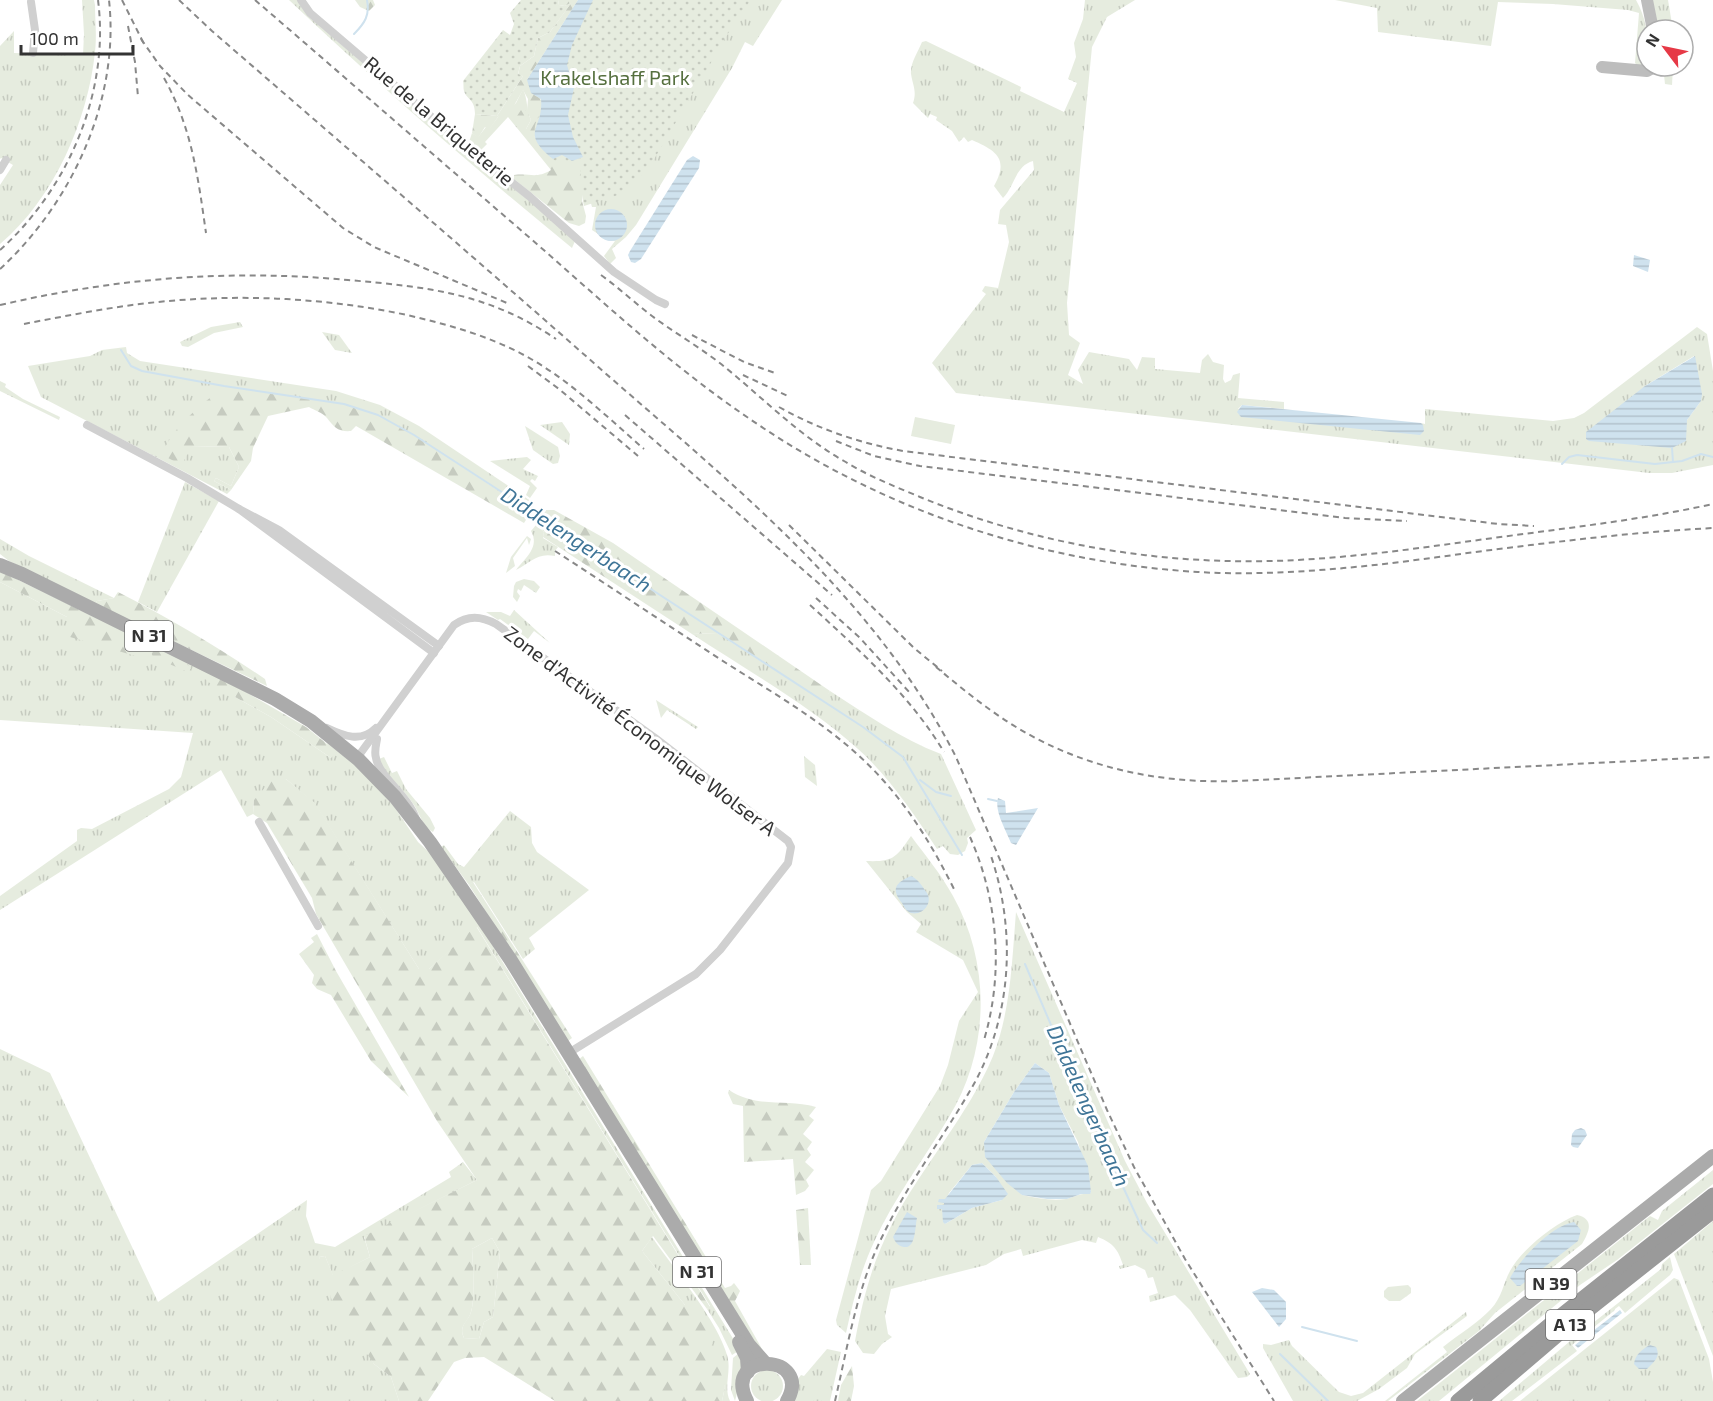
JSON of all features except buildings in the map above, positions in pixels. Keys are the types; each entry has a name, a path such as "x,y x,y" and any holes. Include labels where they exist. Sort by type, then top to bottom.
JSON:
{"highway":[{"name":"A 13","path":"1674,1234 1713,1194"},
{"name":"A 13","path":"1449,1401 1674,1234 1713,1211"},
{"name":"A 13","path":"1480,1401 1659,1245"},
{"name":"A 13","path":"1458,1401 1552,1323"}],"main road":[{"path":"1647,0 1651,18"},
{"path":"1602,67 1635,70"},
{"name":"N 31","path":"0,560 22,574"},
{"name":"N 31","path":"0,565 257,689 311,721 358,759 395,797 510,959 749,1345 765,1363"},
{"name":"N 39","path":"1403,1401 1713,1156"},
{"name":"N 31","path":"642,1174 666,1221 743,1349 747,1358 748,1372"},
{"path":"747,1401 743,1385 748,1372 753,1367 765,1363 779,1365 789,1375 792,1387 788,1400"}],"street":[{"name":"Rue de la Briqueterie","path":"301,0 310,13 461,142 529,196 614,272 665,304"},
{"path":"30,1 35,30 33,53"},
{"path":"0,170 6,160"},
{"path":"87,425 279,530 435,650 443,649 377,739 358,759"},
{"name":"Zone d'Activité Économique Wolser A","path":"358,759 454,625 462,620 484,617 655,738 788,841 791,847 788,863 720,950 696,974 567,1054"},
{"path":"311,721 345,736 357,737 369,734 435,650"},
{"path":"377,739 376,760 380,769 412,806 419,828"},
{"path":"259,822 318,926"}],"green space":[{"path":"82,0 94,0 96,40 91,78 76,131 65,157 37,205 0,244 0,185 13,165 0,159 0,46 14,31 14,53 83,55"},
{"path":"289,0 297,0 308,16 575,241 572,248 428,127"},
{"path":"355,0 373,0 375,5 369,11 360,7"},
{"path":"521,0 558,0 559,5 565,6 572,2 550,32 538,38 534,56 520,66 518,74 523,76 497,116 475,114 474,105 465,94 463,81 503,30 510,35 514,24 510,13"},
{"path":"558,0 578,0 527,80 538,94 542,106 535,139 584,19 582,201 586,216 585,223 579,226 569,223 514,179 514,175 537,175 551,170 526,139 526,129 531,120 528,113 527,119 518,124 515,119 521,110 527,111 528,99 523,90 516,103 507,113 498,117 489,130 485,127 478,138 472,133 475,114 497,116 523,76 518,75 520,66 534,56 538,38 550,32 571,3 565,6 559,5"},
{"name":"Krakelshaff Park","path":"578,0 751,0 736,20 653,161 637,182 618,195 584,206 581,159 567,163 553,160 539,145 535,126 541,111 541,99 531,93 527,80"},
{"path":"711,0 782,0 753,46 745,42 732,68 636,225 612,249 616,258 610,264 604,256 615,241 609,241 592,230 596,207 592,207 588,192"},
{"path":"1085,0 1135,0 1107,17 1092,47 1067,303 1069,335 1080,343 1068,375 1083,384 1078,370 1089,352 1129,359 1137,370 1142,357 1155,358 1155,369 1200,373 1202,360 1208,354 1213,362 1224,365 1225,383 1231,380 1233,375 1240,373 1238,398 1284,402 1284,409 1242,405 1238,409 1423,426 1421,423 1425,424 1425,409 1553,421 1574,418 1584,413 1697,327 1707,334 1713,371 1713,465 1672,473 1649,473 956,393 932,363 986,294 982,291 985,286 998,288 1009,242 1006,225 998,224 1000,210 1034,170 1033,161 1022,167 1003,198 994,186 1000,162 994,152 972,140 968,142 964,137 959,142 952,131 936,120 937,117 930,114 928,118 913,103 915,92 911,70 913,62 922,42 926,41 1021,87 1020,91 1064,112 1077,83 1068,79 1076,57 1074,43 1083,19","holes":["1694,356 1701,401 1687,420 1645,386"]},
{"path":"1335,0 1636,0 1643,18 1639,18 1639,13 1628,10 1498,2 1491,46 1378,32 1377,8"},
{"path":"1652,0 1668,0 1671,18 1656,18"},
{"path":"1664,78 1672,78 1672,85 1665,84"},
{"path":"523,89 531,120 526,129 526,139 508,117 485,142 487,144 480,151 469,142 472,133 478,137 486,127 489,129 498,117 516,103"},
{"path":"240,322 243,327 214,333 188,347 182,346 180,342 211,327"},
{"path":"322,332 339,335 352,353 335,350"},
{"path":"126,347 127,353 140,361 336,391 380,405 419,426 522,495 532,502 533,510 531,512 414,435 378,415 344,404 224,386 191,446 229,447 239,467 231,486 216,478 214,481 231,490 227,494 41,397 28,366 90,356 102,350"},
{"path":"0,381 23,399 60,417 59,420 0,391"},
{"path":"224,386 344,404 378,415 414,435 531,512 524,523 356,426 351,431 340,430 323,415 309,407 268,416 253,448 251,461 231,490 214,481 216,478 231,486 239,467 229,447 191,446 182,465 162,455 180,425"},
{"path":"915,417 955,425 951,444 911,436"},
{"path":"562,422 570,434 569,445 540,425"},
{"path":"525,426 558,447 560,456 558,463 553,464 533,450"},
{"path":"527,457 531,460 523,469 538,476 535,481 532,479 530,481 537,488 530,498 526,495 530,486 490,461"},
{"path":"185,482 219,501 157,612 138,602"},
{"path":"546,510 554,510 613,543 830,691 824,702 717,633 692,634 543,537 544,532 536,525"},
{"path":"536,525 544,532 543,538 558,547 555,556 538,557 516,570 533,547 531,531"},
{"path":"527,536 531,539 529,545 527,538 513,558 515,566 506,573 511,557"},
{"path":"0,539 114,598 97,601 95,604 9,561 0,554"},
{"path":"0,571 146,642 139,657 70,637 67,617 0,582"},
{"path":"524,579 534,581 540,587 536,593 524,585 521,591 518,589 520,596 517,602 513,597 514,586 516,582"},
{"path":"0,582 67,617 146,642 230,682 239,688 235,697 271,717 331,758 327,743 360,769 393,805 418,842 432,855 480,925 740,1350 732,1355 707,1309 710,1306 477,927 429,969 419,969 315,804 286,779 254,800 253,814 247,817 221,770 0,910 0,896 77,841 77,830 92,829 169,789 181,777 193,733 0,720"},
{"path":"118,592 229,656 265,679 267,686 95,604 97,601 114,598"},
{"path":"514,610 550,643 534,631 528,639 486,612 501,612 510,616"},
{"path":"717,633 823,701 830,691 898,734 941,754 976,830 967,838 965,851 958,855 950,854 943,846 937,849 891,784 870,760 840,733 799,703 692,634"},
{"path":"155,647 182,660 191,668 188,672 153,657 151,652"},
{"path":"202,670 230,682 229,688 225,691 208,682 201,673"},
{"path":"239,688 306,727 337,752 331,758 271,717 235,697"},
{"path":"656,700 698,727 696,729 667,710 661,718"},
{"path":"804,756 815,765 817,786 805,777"},
{"path":"384,757 392,773 397,771 406,789 430,818 435,828 433,832 422,820 410,799 386,772 379,759"},
{"path":"286,779 315,803 419,969 429,969 476,926 710,1307 707,1309 653,1236 642,1251 685,1305 694,1303 707,1324 725,1387 722,1401 555,1401 484,1357 465,1358 454,1362 428,1401 399,1401 391,1377 374,1364 332,1301 319,1257 325,1256 333,1275 370,1257 364,1236 477,1180 437,1121 316,914 312,898 267,823 253,814 254,800 271,781","holes":["492,1238 500,1252 493,1317 484,1322 479,1339 464,1338 462,1330 470,1316 473,1299 472,1249"]},
{"path":"510,811 531,827 532,843 537,852 589,890 529,938 535,949 523,959 474,882 469,885 441,847 444,845 458,864 464,867"},
{"path":"911,836 948,888 965,922 974,950 979,978 981,1007 978,1036 963,1091 891,1210 869,1253 854,1298 846,1333 837,1325 836,1320 871,1190 881,1181 940,1086 959,1021 978,992 963,960 916,932 921,924 907,912 866,861 882,861 893,857"},
{"path":"473,882 572,1038 568,1041 469,885"},
{"path":"1016,912 1125,1161 1147,1203 1250,1374 1247,1377 1238,1378 1190,1310 1175,1295 1150,1302 1149,1296 1158,1293 1153,1277 1148,1278 1145,1270 1135,1265 1120,1269 1119,1266 1123,1265 1117,1251 1111,1244 1098,1237 1096,1243 1082,1240 1023,1256 1021,1249 1004,1254 986,1265 891,1289 885,1316 888,1334 892,1337 874,1354 863,1353 855,1341 869,1281 885,1238 904,1203 971,1099 993,1056 1007,1003","holes":["1035,1063 1049,1073 1059,1105 1078,1142 1091,1192 1089,1194 1055,1200 1022,1195 984,1142 1014,1092","982,1163 996,1177 1002,1200 972,1208 945,1224 942,1209 949,1193 972,1165"]},
{"path":"317,934 409,1097 371,1061 331,995 317,989 312,983 314,975 299,954 314,942 311,938"},
{"path":"0,1049 50,1073 158,1302 307,1200 306,1216 315,1243 335,1247 451,1177 449,1172 463,1162 477,1180 364,1237 370,1257 333,1276 325,1256 319,1257 374,1364 391,1377 399,1401 0,1401"},
{"path":"583,1056 725,1288 734,1283 740,1291 735,1301 766,1356 760,1350 578,1060"},
{"path":"729,1090 740,1096 761,1101 816,1107 809,1116 814,1120 803,1134 812,1142 807,1149 811,1155 805,1162 814,1170 806,1180 809,1186 805,1191 796,1195 793,1159 744,1162 743,1106 733,1104"},
{"path":"1713,1170 1713,1184 1617,1260 1580,1285 1439,1401 1417,1401 1650,1216 1658,1220 1662,1211"},
{"path":"808,1208 811,1265 800,1265 796,1210"},
{"path":"1577,1215 1583,1217 1589,1226 1582,1244 1495,1313 1479,1331 1385,1401 1447,1352 1443,1347 1491,1309 1510,1271 1530,1246 1559,1224"},
{"path":"1713,1221 1713,1356 1674,1254"},
{"path":"652,1237 705,1311 722,1341 729,1367 727,1390 730,1401 722,1401 725,1387 685,1305 642,1251"},
{"path":"492,1238 500,1252 493,1317 484,1322 479,1339 464,1338 462,1330 470,1315 473,1299 472,1249"},
{"path":"1670,1257 1673,1270 1670,1275 1625,1313 1619,1306 1572,1345 1577,1351 1512,1401 1499,1401 1661,1269 1662,1264"},
{"path":"1674,1278 1679,1280 1709,1359 1713,1382 1713,1401 1520,1401"},
{"path":"1408,1285 1411,1293 1400,1301 1389,1301 1384,1297 1384,1291 1388,1287"},
{"path":"1466,1312 1467,1316 1415,1354 1407,1368 1379,1389 1357,1401 1293,1401 1263,1348 1263,1344 1271,1345 1289,1340 1292,1346 1339,1392 1351,1396 1363,1393"},
{"path":"827,1349 841,1352 830,1401 791,1401 795,1383"},
{"path":"739,1353 745,1362 735,1401 731,1390 733,1358"},
{"path":"852,1366 854,1386 851,1401 838,1401 841,1385"},
{"path":"767,1370 779,1374 783,1386 779,1398 767,1402 755,1398 751,1386 755,1374"}],"water":[{"path":"578,0 593,0 572,45 567,65 574,88 568,115 573,137 583,157 572,161 562,155 553,159 537,142 535,130 541,109 541,99 531,93 527,80"},
{"path":"693,156 700,160 699,168 641,259 635,263 631,262 628,255 630,251 687,160"},
{"path":"611,209 622,214 627,225 622,236 611,241 600,236 595,225 600,214"},
{"path":"1634,255 1650,260 1648,272 1633,266"},
{"path":"1695,356 1702,394 1701,401 1687,420 1686,441 1672,448 1586,439 1586,432 1645,386"},
{"path":"1242,405 1421,423 1424,431 1420,435 1241,417 1237,412"},
{"path":"998,798 1005,801 1006,813 1038,808 1016,845 1011,843 1001,820"},
{"path":"911,876 920,883 929,897 928,905 919,913 906,909 896,890 901,881"},
{"path":"1035,1063 1049,1073 1059,1105 1088,1166 1090,1194 1081,1194 1067,1199 1022,1195 1007,1183 985,1157 984,1142 1014,1092"},
{"path":"1581,1128 1587,1135 1578,1148 1573,1147 1571,1145 1572,1134"},
{"path":"982,1163 1008,1194 1002,1200 972,1208 945,1224 942,1209 937,1209 937,1205 944,1205 938,1202 939,1199 945,1199 972,1165"},
{"path":"907,1212 917,1218 913,1241 908,1247 904,1247 897,1244 893,1237"},
{"path":"1574,1222 1581,1230 1578,1241 1517,1286 1510,1278 1521,1261 1547,1236"},
{"path":"1262,1288 1274,1290 1286,1302 1286,1319 1279,1327 1252,1292"},
{"path":"1620,1310 1622,1313 1578,1348 1575,1345"},
{"path":"1650,1345 1656,1347 1658,1354 1656,1359 1647,1369 1639,1369 1634,1364 1636,1358"}],"waterway":[{"path":"354,34 366,18 367,0"},
{"name":"Diddelengerbaach","path":"121,350 131,366 142,371 344,404 378,415 414,435 863,727 903,757 962,855"},
{"path":"1672,448 1673,462"},
{"path":"1562,464 1569,457 1577,455 1655,464 1682,461 1701,454 1713,457"},
{"path":"920,780 936,792 951,796"},
{"path":"988,799 997,801"},
{"name":"Diddelengerbaach","path":"1025,964 1086,1107 1143,1230 1157,1243"},
{"path":"1302,1327 1357,1341"},
{"name":"Diddelengerbaach","path":"1280,1354 1328,1401"}],"railway":[{"path":"0,250 24,226 46,198 79,137 90,103 97,69 100,35 98,0"},
{"path":"0,269 26,243 49,213 86,147 107,75 110,37 109,0"},
{"path":"122,0 144,44"},
{"path":"179,0 747,498 841,592 884,644 922,698 956,757 1107,1110 1134,1167 1185,1259 1274,1401"},
{"path":"255,0 636,330 718,397 800,451 855,481 913,507 972,529 1094,560 1156,569 1251,573 1347,568 1594,538 1713,528"},
{"path":"128,26 135,62 138,97"},
{"path":"141,39 160,66 188,95 343,228 374,247 507,303"},
{"path":"164,78 174,97 187,134 197,173 206,233"},
{"path":"0,305 87,288 173,278 260,275 304,277 405,286 456,295 506,311 556,339"},
{"path":"601,275 652,316 717,361 812,440 853,466 891,485 962,513 1049,538 1137,554 1182,559 1272,561 1411,549 1658,515 1713,504"},
{"path":"24,324 132,305 235,298 304,300 407,315 471,332 517,351 546,368 576,390 644,449"},
{"path":"692,335 744,362 775,373"},
{"path":"528,366 559,389 638,456"},
{"path":"743,375 790,397"},
{"path":"779,407 839,434 903,451 1498,524 1534,526"},
{"path":"625,415 832,595"},
{"path":"836,441 874,456 920,466 1345,518 1407,521"},
{"path":"789,525 914,648 942,671"},
{"path":"555,551 788,702 847,745 865,761 903,804 930,845 954,889"},
{"path":"816,598 860,638 910,693"},
{"path":"810,605 865,656 899,692 944,752"},
{"path":"936,667 971,696 1035,738 1090,761 1148,776 1239,781 1713,757"},
{"path":"970,837 987,886 995,937 994,989 984,1040"},
{"path":"835,1401 854,1316 874,1255 904,1196 975,1082 997,1028 1003,1000 1007,942 999,884 991,856"}]}
